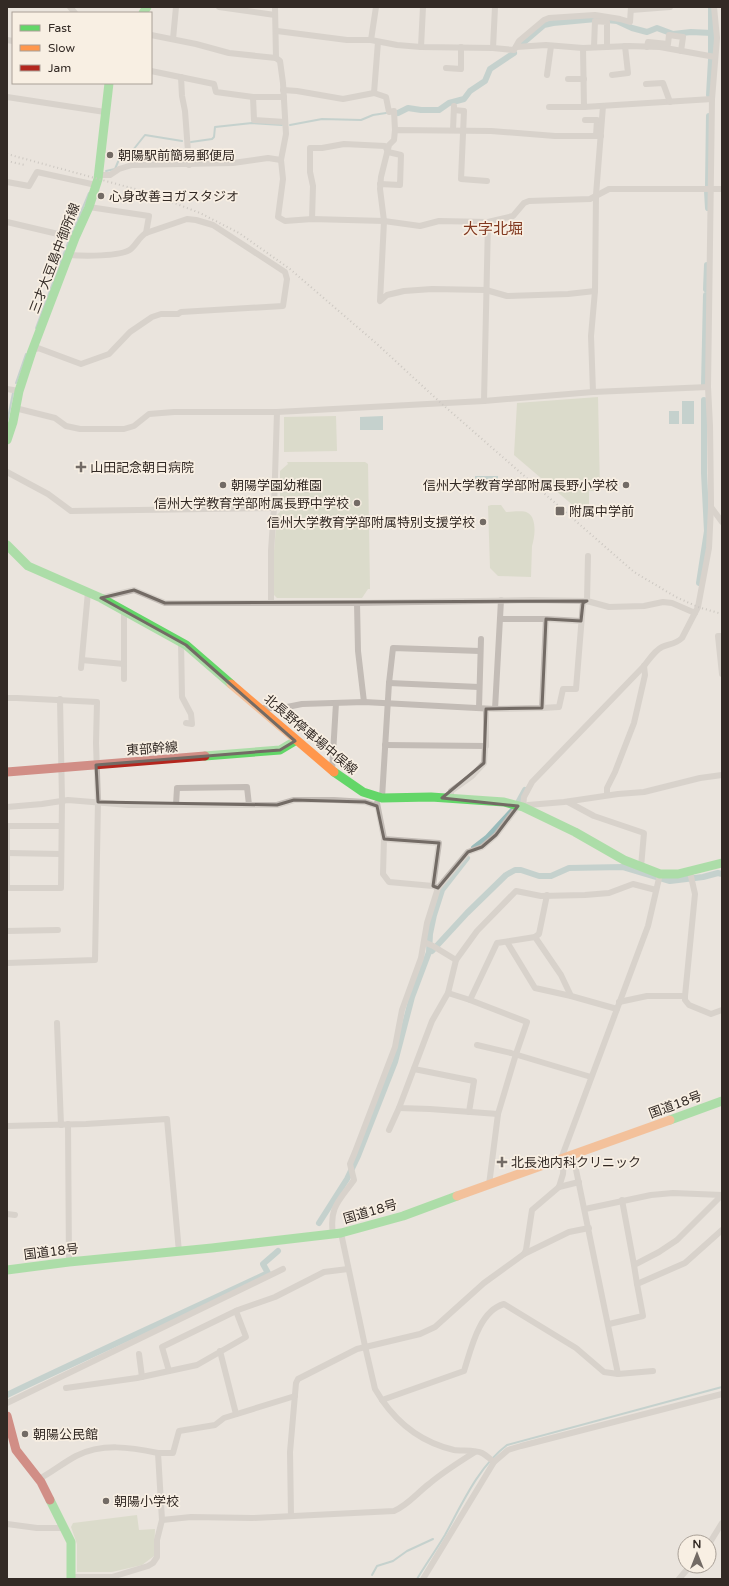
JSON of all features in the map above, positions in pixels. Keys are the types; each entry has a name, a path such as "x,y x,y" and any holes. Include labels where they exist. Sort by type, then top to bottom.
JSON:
{"main road":[{"name":"三才大豆島中御所線","path":"7,440 16,408 18,392 32,351 75,238 89,207 96,185 99,174 109,84"},
{"name":"北長野停車場中俣線","path":"7,545 28,566 101,598 186,645 260,708 295,741 332,771 378,801 430,797 504,802 520,806 575,832 624,860 659,877 678,874 691,876 722,863"},
{"name":"東部幹線","path":"7,772 280,750 295,741"},
{"name":"国道18号","path":"7,1270 69,1262 179,1252 337,1233 403,1216 722,1101"},
{"path":"7,1416 16,1450 39,1479 71,1542 71,1578"}],"street":[{"path":"173,39 176,7"},
{"path":"219,7 275,15"},
{"path":"275,7 277,31 276,58"},
{"path":"371,40 376,7"},
{"path":"421,47 423,7"},
{"path":"493,48 495,7"},
{"path":"516,47 519,41 544,20 549,18 595,15 630,22 631,9 670,7"},
{"path":"435,887 468,852 478,849 496,835 520,806 532,782 644,666 653,653 661,648 678,642 682,638 698,607 709,548 711,507 708,387 712,100 715,57 719,38 714,7"},
{"path":"594,47 595,21 607,22 606,47"},
{"path":"277,31 347,40 371,40 397,45 421,47 493,48 514,50 516,47 551,46 583,48 624,46 681,51 715,57"},
{"path":"152,35 229,53 276,58 280,61 284,94 286,134 282,160 283,178 278,217 285,221 312,219 384,221 420,226 439,221 488,222 513,216 524,203 529,201 590,199 609,189 722,189"},
{"path":"647,47 648,42 668,44 669,35 683,36 681,51"},
{"path":"374,93 378,42"},
{"path":"547,75 551,46"},
{"path":"612,75 628,73 624,46"},
{"path":"446,68 461,69 461,47"},
{"path":"583,48 584,107"},
{"path":"152,71 214,84 216,92 253,97 284,94 297,91 343,99 374,93 386,97 389,112 394,112 395,130 394,140 389,145 380,178 384,221 380,301 388,295 404,291 432,289 486,290 507,296 568,294 595,291"},
{"path":"181,77 189,165"},
{"path":"568,79 584,79"},
{"path":"646,84 663,83 670,102"},
{"path":"7,97 105,112"},
{"path":"253,97 254,120 285,122"},
{"path":"549,107 584,107 712,100"},
{"path":"598,136 604,106"},
{"path":"453,130 454,108 464,111 461,179 487,181"},
{"path":"585,120 597,120 598,136 595,291 591,336 593,392"},
{"path":"395,130 463,130 555,136 598,136"},
{"path":"312,219 313,186 310,172 310,148 322,148 344,144 385,146 388,152"},
{"path":"380,184 400,185 401,155 388,152"},
{"path":"99,174 110,175 119,169 132,165 233,164 268,158 282,160"},
{"path":"7,182 29,186 37,172 96,185"},
{"path":"89,207 149,216 146,233"},
{"path":"32,351 38,348 81,364 109,354 130,332 152,317 161,314 178,314 181,312 213,309 283,306 287,279 285,272 214,225 196,220 187,219 146,233 142,235 130,249 124,252 86,256 69,255"},
{"path":"7,222 75,238"},
{"path":"484,401 488,222"},
{"path":"16,408 55,418 66,426 86,429 124,429 134,426 149,414 174,412 277,412 484,401 593,392 708,387"},
{"path":"7,389 18,392"},
{"path":"272,602 271,551 277,412"},
{"path":"7,472 48,494 71,511 274,508"},
{"path":"711,507 722,522"},
{"path":"260,708 282,708 302,704 364,702 494,709 558,707 564,689 576,689 583,603 587,601 588,556"},
{"path":"101,598 134,590 165,603 357,603 501,600 587,601 609,607 644,606 663,602 672,603 695,613"},
{"path":"81,668 88,592"},
{"path":"494,709 501,600"},
{"path":"357,603 358,651 364,702"},
{"path":"124,610 124,679"},
{"path":"500,618 581,621"},
{"path":"542,708 546,619"},
{"path":"722,636 718,636 722,674"},
{"path":"451,798 451,791 472,776 484,763 486,746 479,687 481,639"},
{"path":"181,642 182,697 191,714 192,724 186,723"},
{"path":"435,887 389,882 383,874 384,839 378,801 385,745 389,683 394,648 480,651"},
{"path":"82,660 124,664"},
{"path":"607,795 607,788 634,723 645,675 644,666"},
{"path":"389,683 479,687"},
{"path":"7,698 60,699 97,702 96,765 98,802 95,960 7,963"},
{"path":"60,699 62,800 61,888 7,888 7,826 61,826"},
{"path":"332,771 336,703"},
{"path":"385,745 485,746"},
{"path":"520,806 528,804 568,802 607,795 644,792 700,778 722,775"},
{"path":"176,805 177,788 247,787 249,805"},
{"path":"7,807 42,804 62,800 176,805 277,805 294,800 378,801"},
{"path":"568,802 594,816 644,833 641,867"},
{"path":"384,839 439,842 435,887 428,923 430,945 421,958 402,1010 395,1047 350,1164 354,1180 333,1209 331,1220 337,1233 348,1268 364,1346 375,1389 387,1408 407,1428 424,1440 441,1447 481,1452 492,1460"},
{"path":"8,854 61,854"},
{"path":"691,876 695,894 685,1000 689,1005 711,1014 722,1010"},
{"path":"559,1187 566,1157 591,1077 648,926 659,877"},
{"path":"389,1130 414,1070 432,1021 448,993 456,960 477,931 513,893 516,891 547,895 609,893 633,884 656,890"},
{"path":"470,1000 497,943 535,937 539,934 547,895"},
{"path":"7,931 58,930"},
{"path":"535,937 561,975 571,996"},
{"path":"507,942 535,988 617,1009"},
{"path":"430,945 456,960"},
{"path":"448,993 527,1022 498,1114 489,1185"},
{"path":"619,1002 647,996 685,996"},
{"path":"57,1023 61,1125"},
{"path":"477,1045 516,1054 591,1077"},
{"path":"414,1070 474,1081 469,1112"},
{"path":"399,1108 498,1114"},
{"path":"7,1126 61,1125 167,1119 179,1252"},
{"path":"68,1124 69,1262"},
{"path":"566,1157 579,1182 618,1374"},
{"path":"524,1254 526,1250 532,1210 559,1187 579,1182"},
{"path":"585,1208 651,1195 673,1193 722,1195"},
{"path":"634,1265 660,1252 677,1240 722,1195"},
{"path":"609,1324 643,1316 622,1200"},
{"path":"7,1214 15,1215"},
{"path":"291,1516 290,1452 296,1383 298,1379 364,1346 395,1341 435,1328 484,1283 524,1254 569,1232 589,1228"},
{"path":"636,1284 685,1263 722,1230"},
{"path":"7,1403 283,1268"},
{"path":"169,1371 162,1347 236,1311 275,1297 324,1272 348,1268"},
{"path":"382,1400 464,1371 475,1336 488,1314 498,1306 504,1304 576,1348 604,1372 618,1374 652,1371"},
{"path":"66,1388 142,1376 197,1365 246,1337 236,1311"},
{"path":"220,1351 236,1414"},
{"path":"139,1354 142,1376"},
{"path":"423,1579 492,1460 508,1450 722,1394"},
{"path":"39,1479 53,1472 76,1456 88,1451 116,1446 158,1453 173,1453 179,1431 216,1425 224,1418 295,1396"},
{"path":"162,1520 191,1517 252,1518 394,1511 404,1506 429,1484 475,1452"},
{"path":"71,1578 112,1577 148,1566 157,1557 157,1540 162,1520 158,1453"},
{"path":"7,1524 37,1528 64,1528"},
{"path":"716,1534 722,1524"}],"highlighted area":[{"path":"134,590 165,603 587,601 583,603 581,621 546,619 542,708 486,709 484,763 442,798 518,806 496,835 482,847 468,852 438,888 433,886 439,843 384,839 377,806 365,802 294,800 277,805 98,802 96,765 280,750 295,741 186,645 101,598"}],"green space":[{"path":"598,397 600,491 589,491 589,519 514,455 517,403"},
{"path":"336,416 337,451 284,452 284,417"},
{"path":"287,462 365,462 368,464 370,589 368,589 362,598 277,598 274,595 274,551 277,515 280,512 280,471 288,464"},
{"path":"501,505 506,512 520,511 531,515 534,523 534,538 532,546 531,577 498,576 490,568 488,506"},
{"path":"137,1515 139,1530 155,1529 154,1556 142,1565 112,1572 77,1572 77,1544 71,1527 73,1523"}],"water":[{"path":"682,401 694,401 694,424 682,424"},
{"path":"669,411 679,411 679,424 669,424"},
{"path":"383,416 383,430 360,430 360,417"},
{"path":"475,476 498,476 498,485 475,485"}],"waterway":[{"path":"711,7 711,53"},
{"path":"523,43 544,25 596,19 617,21 632,28 647,32 657,28 673,34 691,32 712,33"},
{"path":"398,113 408,108 439,110 449,103 464,99 470,91 485,81 490,69 514,53"},
{"path":"709,95 711,60"},
{"path":"290,125 322,119 361,120 373,115 386,113"},
{"path":"708,186 709,116"},
{"path":"191,142 212,139 214,137 215,127 252,123 282,125"},
{"path":"106,171 115,169 120,157 131,157 133,150 145,135 182,141"},
{"path":"707,191 708,208"},
{"path":"72,234 89,193"},
{"path":"36,328 69,240"},
{"path":"706,289 707,265"},
{"path":"704,385 706,295"},
{"path":"16,383 26,354"},
{"path":"7,423 13,393"},
{"path":"699,583 707,531 704,473 704,400"},
{"path":"519,801 525,790"},
{"path":"474,848 487,838 513,810"},
{"path":"319,1223 347,1179 358,1156 395,1062 412,997 429,952 430,934 442,890 467,858"},
{"path":"432,951 467,913 506,875 515,870 521,870 539,876 551,876 569,868 623,867 670,881 703,877 718,873 722,874"},
{"path":"7,1395 268,1273 263,1264 278,1251"},
{"path":"417,1579 445,1535 464,1499 479,1475 487,1464 507,1445 722,1387"},
{"path":"372,1575 377,1566 393,1561 407,1551 433,1539"}],"railway":[{"path":"7,154 146,192 200,213 239,233 290,269 377,344 442,404 634,572 676,597 698,607 722,614"},
{"path":"7,161 25,165"}],"traffic: fast":[{"path":"144,12 147,7"},
{"path":"7,440 13,422 19,391 32,351 75,238 89,207 98,179 109,84"},
{"path":"7,545 28,566 101,598 186,645 231,684"},
{"path":"205,756 280,750 295,741"},
{"path":"334,772 363,792 382,798 431,797 504,802 523,807 575,832 624,860 660,874 678,874 722,863"},
{"path":"670,1120 722,1101"},
{"path":"7,1270 341,1233 403,1216 457,1196"},
{"path":"50,1500 71,1542 71,1579"}],"traffic: slow":[{"path":"231,684 334,772"},
{"path":"457,1196 670,1120"}],"traffic: jam":[{"path":"7,772 205,756"},
{"path":"7,1416 16,1450 41,1482 50,1500"}],"place":[{"name":"朝陽駅前簡易郵便局","path":"110,155"},
{"name":"心身改善ヨガスタジオ","path":"101,196"},
{"name":"山田記念朝日病院","path":"81,467"},
{"name":"朝陽学園幼稚園","path":"223,485"},
{"name":"信州大学教育学部附属長野小学校","path":"626,485"},
{"name":"信州大学教育学部附属長野中学校","path":"357,503"},
{"name":"附属中学前","path":"560,511"},
{"name":"信州大学教育学部附属特別支援学校","path":"483,522"},
{"name":"北長池内科クリニック","path":"502,1162"},
{"name":"朝陽公民館","path":"25,1434"},
{"name":"朝陽小学校","path":"106,1501"}],"district":[{"name":"大字北堀","path":"493,229"}]}
